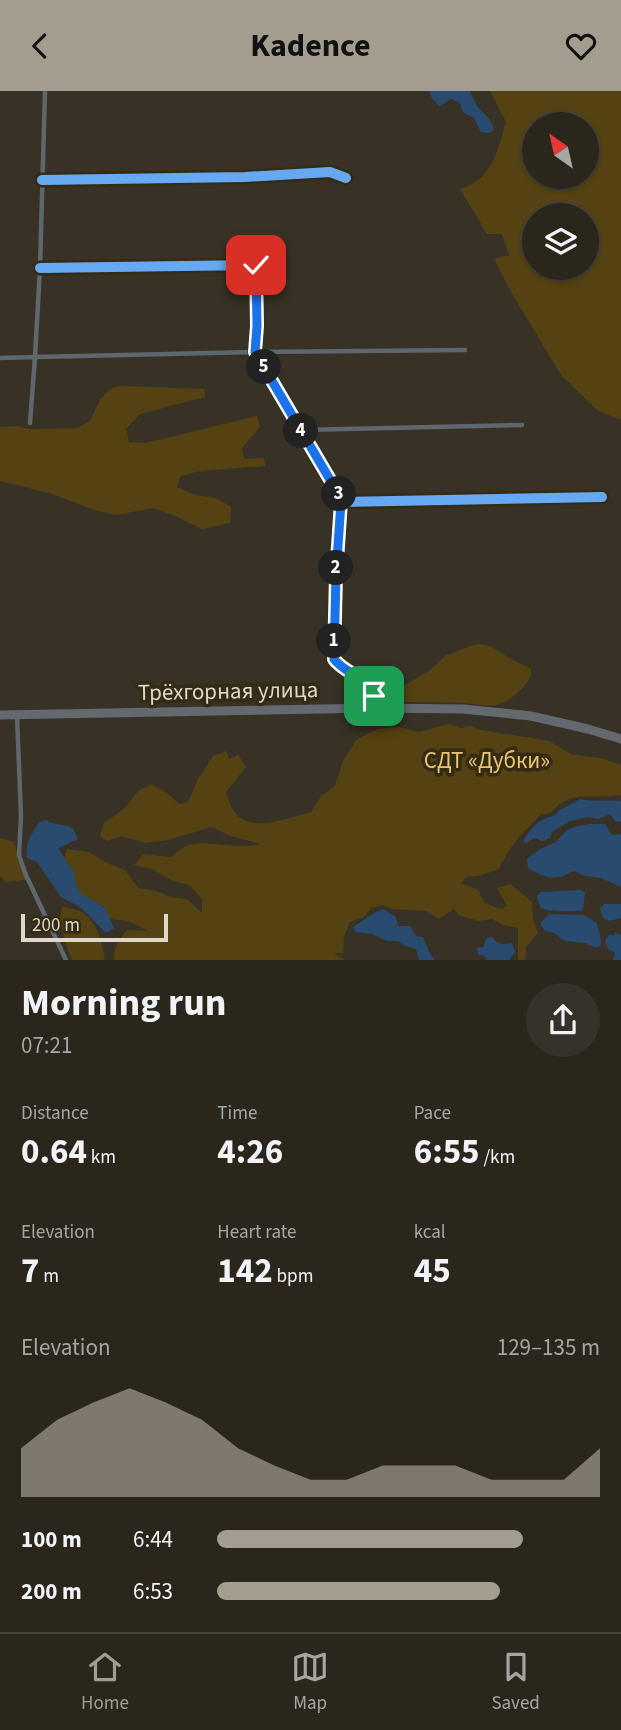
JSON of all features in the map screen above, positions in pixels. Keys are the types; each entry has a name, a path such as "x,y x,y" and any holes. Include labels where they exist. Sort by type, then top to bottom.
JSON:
{"highway":[{"name":"Трёхгорная улица","path":"0,715 439,708 531,716 621,739"}],"street":[{"path":"30,423 40,268 44,91"},
{"path":"42,180 246,177 330,172 346,178"},
{"path":"40,268 256,265 255,352 341,502 334,659 340,667 370,687 374,696 373,708"},
{"path":"0,358 465,349"},
{"path":"300,430 522,425"},
{"path":"341,502 602,497"},
{"path":"17,715 21,816 19,855 66,960"}],"green space":[{"path":"490,91 621,91 621,420 597,410 561,375 494,259 509,255 502,234 487,234 460,189 480,179 496,154 506,122"},
{"path":"121,386 204,389 205,397 140,414 126,429 129,442 145,443 257,416 260,427 242,448 244,459 264,458 266,466 200,471 180,476 177,487 195,495 216,498 231,507 230,523 202,529 153,508 116,515 49,493 0,481 0,427 78,428 90,421 101,398 107,392"},
{"path":"480,644 494,648 531,669 525,685 505,702 486,705 388,702 385,698 430,670 445,656"},
{"name":"СДТ «Дубки»","path":"449,724 549,741 571,754 600,758 621,765 621,795 566,800 551,813 541,814 512,846 499,869 479,876 465,877 462,884 477,889 485,903 501,909 507,906 497,888 510,884 532,902 533,919 538,933 526,947 525,960 518,960 518,928 492,919 478,921 459,915 454,909 439,919 426,911 392,909 382,905 371,908 364,917 350,922 344,936 343,953 333,953 345,960 114,960 118,944 127,930 149,931 128,921 108,919 103,906 77,893 64,859 67,849 89,852 125,870 138,888 187,899 202,913 202,899 189,885 171,880 152,869 134,865 143,854 171,857 189,845 261,844 230,836 212,827 168,840 145,843 122,836 107,841 100,836 104,823 125,808 138,791 152,784 179,804 188,802 198,779 213,756 226,751 229,759 238,755 246,767 226,792 232,808 247,821 279,821 311,812 322,795 335,786 343,761 356,740 377,729 399,727 419,732"},
{"path":"0,838 14,842 26,880 6,882 0,876"},
{"path":"62,907 82,912 94,924 105,960 72,960 59,919"}],"water":[{"path":"430,91 470,91 494,129 490,133 481,132 474,118 463,112 459,102 451,99 440,106 433,100"},
{"path":"580,799 621,801 621,822 615,821 610,814 598,819 588,817 570,821 552,832 550,838 542,841 534,838 525,844 524,839 537,824"},
{"path":"46,820 74,830 78,839 58,848 74,873 80,893 105,908 114,928 106,933 80,907 61,897 37,862 27,858 29,839 39,822"},
{"path":"591,824 605,824 612,835 621,834 621,887 574,871 555,878 528,868 527,859 556,842 567,830"},
{"path":"586,891 581,911 543,909 537,897 540,892"},
{"path":"604,904 621,904 621,918 609,921 605,919 600,908"},
{"path":"383,909 396,917 398,926 410,926 416,936 423,937 435,960 419,960 416,949 398,941 356,932 353,927"},
{"path":"550,914 584,915 597,923 601,946 596,948 585,943 564,941 554,933 546,931 541,922"},
{"path":"615,932 621,935 621,960 613,960 615,954 605,942 609,935 614,935"},
{"path":"492,937 500,944 512,943 515,952 509,960 486,960 485,956 478,954 477,948 483,947 487,938"}],"cycle path":[{"path":"42,180 245,177 330,172 346,178"},
{"path":"40,268 256,265 255,352 341,502 334,659 369,686 373,694 373,708"},
{"path":"341,502 602,497"}],"route":[{"path":"256,265 255,352 341,502 334,659 342,669 370,687 374,696"}]}
